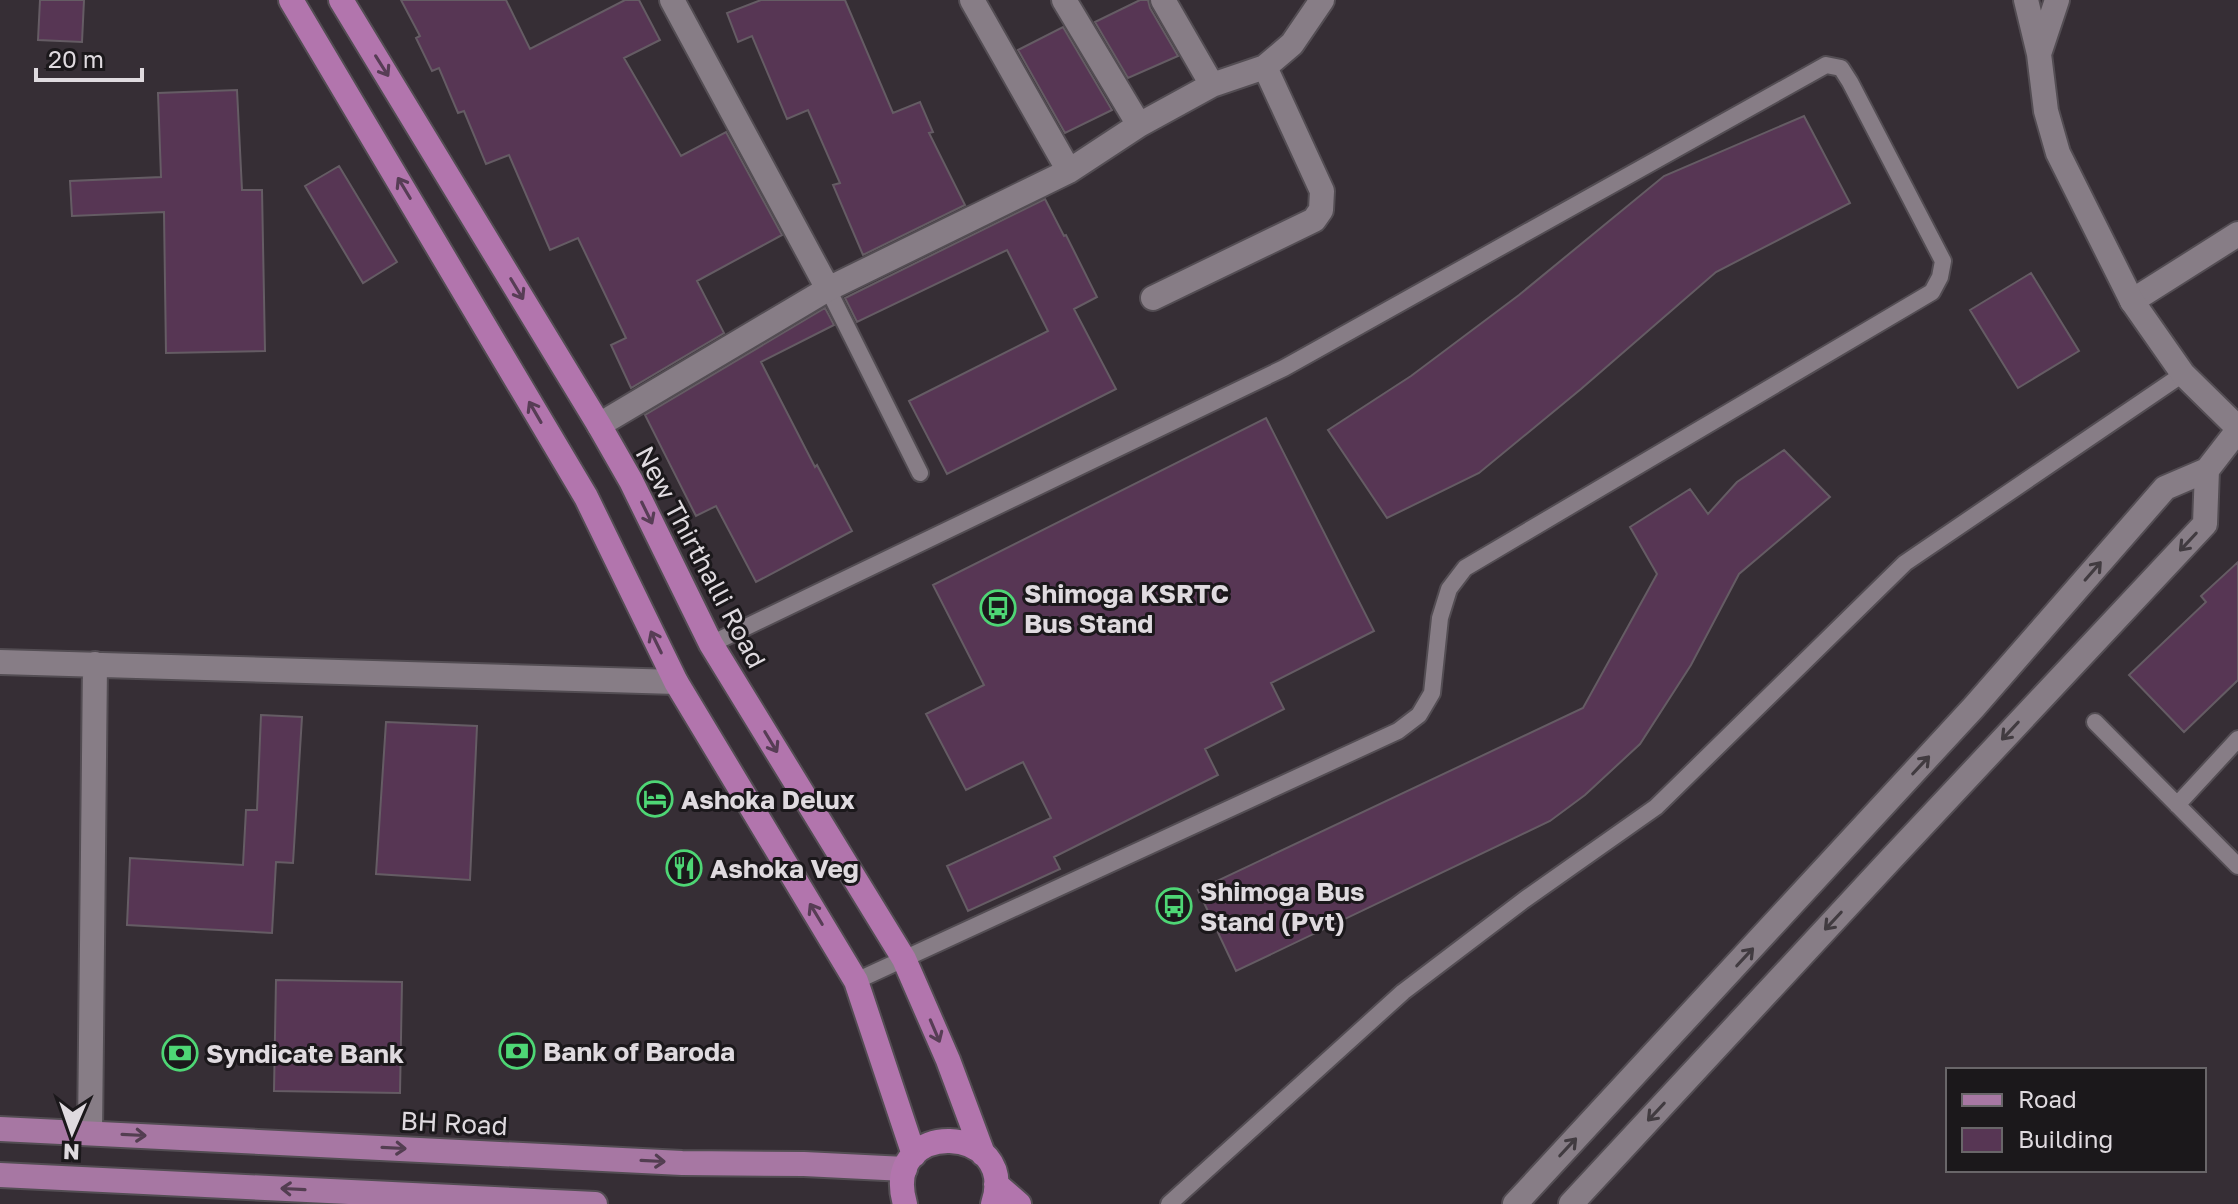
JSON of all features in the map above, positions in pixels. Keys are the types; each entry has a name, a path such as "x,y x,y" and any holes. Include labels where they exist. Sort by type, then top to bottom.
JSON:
{"highway":[{"path":"291,0 586,497 676,682 856,981 910,1162"},
{"name":"New Thirthalli Road","path":"341,0 599,425 631,481 711,644 904,959 948,1060 983,1154 992,1168 994,1194"},
{"path":"905,1204 901,1191 902,1175 920,1149 935,1141 951,1139 967,1143 983,1154"},
{"path":"994,1194 1019,1204"}],"main road":[{"name":"BH Road","path":"0,1129 682,1163 910,1162"},
{"path":"0,1175 595,1204"}],"street":[{"path":"672,0 828,289"},
{"path":"972,0 1069,171"},
{"path":"1064,0 1139,125"},
{"path":"1163,0 1212,85"},
{"path":"599,425 828,289 1069,171 1139,125 1212,85 1265,67 1292,44 1322,0"},
{"path":"1515,1204 1974,707 2165,488 2207,470 2238,429 2183,374 2132,301 2058,153 2046,111 2039,54 2026,0"},
{"path":"2039,54 2057,0"},
{"path":"1153,298 1314,220 1321,210 1322,191 1265,67"},
{"path":"2132,301 2238,234"},
{"path":"1571,1204 2205,524 2207,470"},
{"path":"0,662 676,682"},
{"path":"90,1133 95,664"}],"lane":[{"path":"711,644 1284,368 1826,65 1841,68 1850,82 1943,261 1940,277 1932,292 1465,568 1449,589 1440,618 1432,693 1419,715 1398,731 856,981"},
{"path":"828,289 920,473"},
{"path":"1169,1204 1403,992 1524,900 1656,807 1905,563 2183,374"},
{"path":"2095,722 2238,866"},
{"path":"2177,805 2238,739"}],"building":[{"path":"40,0 84,0 82,42 38,40"},
{"path":"401,0 506,0 530,49 625,0 639,0 660,40 624,58 681,156 726,132 782,235 697,281 724,333 631,388 611,345 626,338 578,238 550,250 509,155 486,164 464,111 458,113 439,68 432,71 416,38 420,36"},
{"path":"761,0 845,0 893,113 920,102 933,132 929,133 965,205 863,255 833,185 840,183 808,110 787,119 752,36 738,42 727,13"},
{"path":"1140,0 1148,0 1178,56 1128,78 1095,22"},
{"path":"1063,27 1112,110 1065,133 1018,50"},
{"path":"237,90 242,190 262,190 265,351 166,353 164,212 72,216 70,181 161,177 158,93"},
{"path":"1804,116 1850,203 1716,272 1479,473 1387,518 1328,430 1411,376 1519,295 1664,176"},
{"path":"339,166 397,262 363,283 305,186"},
{"path":"1045,199 1097,297 1074,309 1116,389 947,474 909,401 1048,331 1007,250 857,322 845,298"},
{"path":"2031,273 2079,351 2018,388 1970,310"},
{"path":"825,308 834,325 761,362 852,531 756,582 716,506 696,516 645,415"},
{"path":"1266,418 1374,631 1271,683 1284,709 1205,749 1218,775 1054,857 1060,869 968,911 947,866 1051,818 1023,762 966,790 926,714 984,685 933,585"},
{"path":"1784,450 1830,497 1739,574 1691,665 1640,744 1585,795 1550,821 1236,971 1198,890 1583,708 1657,574 1630,527 1690,489 1708,514 1737,482"},
{"path":"2238,562 2238,680 2184,732 2129,675 2206,602 2201,596"},
{"path":"261,715 302,717 293,863 276,862 272,933 127,925 130,858 243,865 246,810 257,810"},
{"path":"386,722 477,726 470,880 376,874"},
{"path":"276,980 402,982 400,1093 274,1091"}],"place":[{"name":"Shimoga KSRTC Bus Stand","path":"998,608"},
{"name":"Ashoka Delux","path":"655,799"},
{"name":"Ashoka Veg","path":"684,868"},
{"name":"Shimoga Bus Stand (Pvt)","path":"1174,906"},
{"name":"Bank of Baroda","path":"517,1051"},
{"name":"Syndicate Bank","path":"180,1053"}]}
